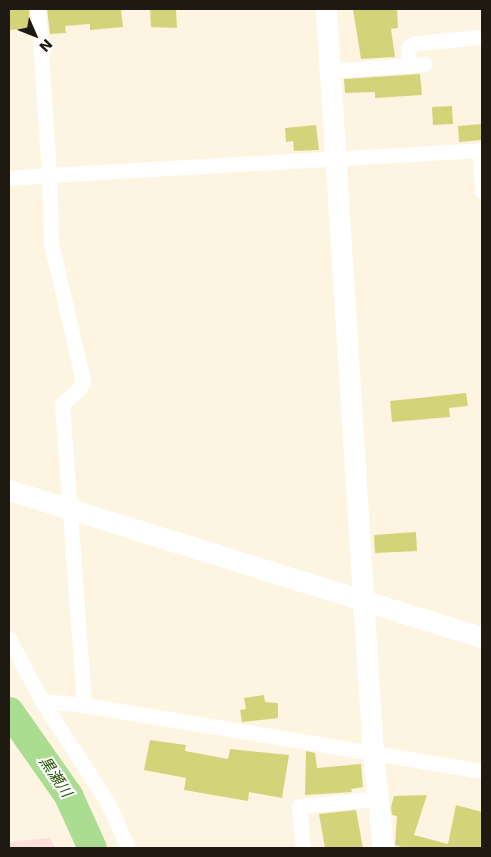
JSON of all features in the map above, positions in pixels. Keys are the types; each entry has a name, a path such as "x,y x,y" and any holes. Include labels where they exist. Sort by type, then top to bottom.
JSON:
{"street":[{"path":"38,9 52,243 83,381 79,389 62,404 72,511 84,705"},
{"path":"326,9 365,599 373,754 383,848"},
{"path":"409,65 408,47 416,43 482,37"},
{"path":"330,71 425,64"},
{"path":"9,178 481,150 482,191"},
{"path":"9,490 72,511 365,599 482,637"},
{"path":"9,639 42,701 108,803 128,848"},
{"path":"42,701 84,705 482,771"},
{"path":"303,848 299,806 377,799"}],"shaded area":[{"path":"50,838 55,848 9,848 9,842"}],"building":[{"path":"9,9 29,9 30,28 9,30"},
{"path":"47,9 121,9 123,27 90,30 90,24 65,26 66,33 50,34"},
{"path":"150,9 176,9 177,28 151,27"},
{"path":"353,9 397,9 398,28 391,29 395,57 361,59"},
{"path":"420,74 422,95 375,98 375,92 345,93 344,79"},
{"path":"452,106 453,124 433,125 432,107"},
{"path":"482,124 482,140 459,142 458,126"},
{"path":"316,125 319,150 294,151 293,141 286,142 285,128"},
{"path":"466,393 468,406 449,408 450,417 392,422 390,401"},
{"path":"416,532 417,551 375,553 374,535"},
{"path":"264,695 265,702 278,703 278,718 242,722 240,710 246,709 244,698"},
{"path":"150,740 186,745 185,751 228,759 230,749 289,755 282,798 249,792 248,801 184,790 186,778 144,770"},
{"path":"306,751 315,753 317,768 361,764 363,787 351,789 352,792 305,795"},
{"path":"427,795 414,835 448,844 456,805 482,812 482,848 405,848 395,845 397,816 392,815 391,807 394,796"},
{"path":"356,810 363,848 325,848 319,814"}],"waterway":[{"name":"黒瀬川","path":"9,711 68,795 92,848"}]}
